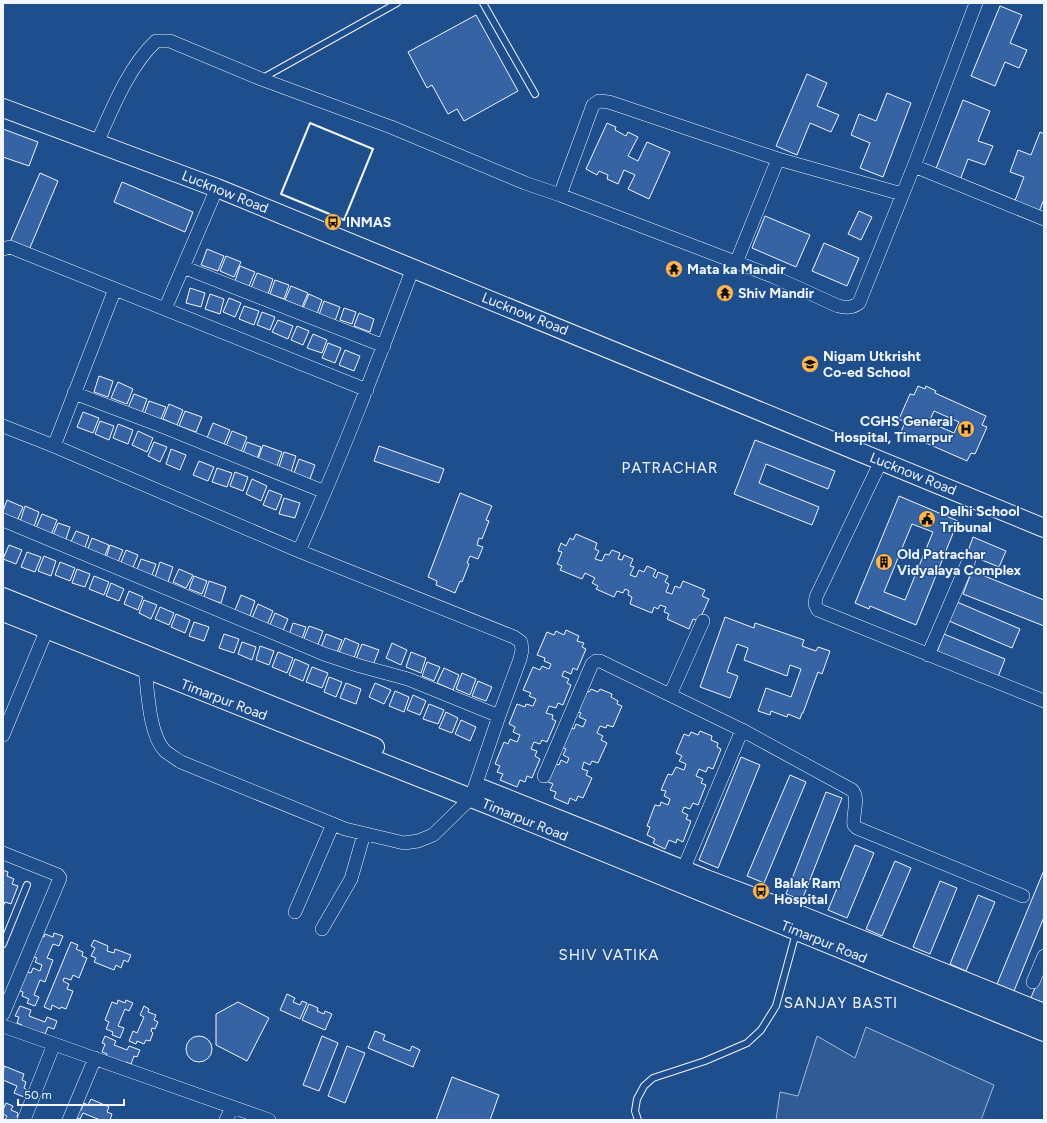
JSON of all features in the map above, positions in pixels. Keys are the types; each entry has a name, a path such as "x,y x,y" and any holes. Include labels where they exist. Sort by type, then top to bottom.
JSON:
{"street":[{"path":"97,143 133,69 156,41 170,41 261,79 391,127 525,183 772,276 838,306 845,308 854,307 859,303 914,166 976,3"},
{"path":"560,195 593,105 599,101 609,102 778,159 902,194"},
{"name":"Lucknow Road","path":"3,108 217,188 1044,528"},
{"path":"736,263 778,159"},
{"path":"914,166 1044,219"},
{"path":"165,309 217,188"},
{"path":"3,249 10,247 367,390"},
{"path":"183,267 384,346"},
{"path":"299,551 367,390 413,268"},
{"path":"54,446 115,289"},
{"path":"74,393 164,427 325,492"},
{"path":"3,426 54,446 299,551 514,637 521,642 522,650 473,792 433,835 418,841 404,843 345,829 181,762 164,750 158,741 154,730 148,663"},
{"path":"881,461 816,597 815,604 818,610 1044,701"},
{"path":"3,520 324,654 360,666 397,675 499,716"},
{"path":"928,655 969,560"},
{"name":"Timarpur Road","path":"3,597 50,623 800,924 1044,1013"},
{"name":"Timarpur Road","path":"3,612 50,623"},
{"path":"670,695 703,621"},
{"path":"3,735 50,623"},
{"path":"544,776 592,664 596,661 600,662 742,730 852,790 856,797 853,821 854,826 857,828 1023,896"},
{"path":"683,870 742,730"},
{"name":"Timarpur Road","path":"473,792 599,835 683,870 904,974 1044,1032"},
{"path":"295,912 332,824"},
{"path":"322,929 351,879 364,834"},
{"path":"3,853 58,875 60,878 3,1014"},
{"path":"1033,982 1044,956"},
{"path":"3,1026 269,1120"},
{"path":"24,1120 54,1044"},
{"path":"69,1120 95,1058"},
{"path":"226,1120 232,1108"}],"lane":[{"path":"261,79 397,3"},
{"path":"483,3 535,94"},
{"path":"3,944 27,886"},
{"path":"638,1120 636,1111 637,1099 644,1086 653,1078 705,1061 747,1043 761,1030 776,1006 800,924"}],"shaded area":[{"path":"866,1027 994,1085 981,1120 776,1120 780,1092 798,1096 817,1036 855,1058"}],"building":[{"path":"1000,6 1022,15 1010,43 1027,50 1019,68 1005,62 995,86 971,76"},
{"path":"476,15 518,91 464,121 457,109 448,114 432,85 427,88 408,52"},
{"path":"807,74 827,83 817,106 839,115 831,132 810,123 797,155 776,146"},
{"path":"887,93 911,103 883,177 860,168 870,143 851,135 859,114 876,121"},
{"path":"963,100 990,111 978,141 993,146 985,165 968,159 960,180 935,171"},
{"path":"607,123 616,127 615,130 626,136 628,132 638,137 628,156 638,161 647,142 670,152 649,199 628,189 635,175 624,170 618,184 607,179 608,175 599,171 597,175 586,169"},
{"path":"3,129 38,142 29,166 3,157"},
{"path":"1040,132 1044,134 1044,199 1039,212 1014,203 1024,177 1010,172 1018,150 1031,155"},
{"path":"40,173 58,181 29,250 10,242"},
{"path":"122,182 193,212 185,232 114,202"},
{"path":"859,211 872,217 861,240 848,234"},
{"path":"765,216 810,235 796,267 752,248"},
{"path":"824,243 859,258 847,286 812,271"},
{"path":"207,249 224,256 218,271 201,265"},
{"path":"226,256 241,262 234,277 220,271"},
{"path":"240,266 255,272 249,286 235,281"},
{"path":"257,273 273,279 268,294 251,288"},
{"path":"275,280 289,285 284,299 270,294"},
{"path":"291,286 308,293 302,307 285,300"},
{"path":"190,288 205,293 201,307 186,303"},
{"path":"210,294 224,299 220,314 205,309"},
{"path":"309,294 322,300 317,314 303,308"},
{"path":"229,298 241,303 235,317 223,312"},
{"path":"324,301 340,307 335,321 319,315"},
{"path":"244,306 259,311 254,325 239,319"},
{"path":"344,308 356,312 352,324 340,320"},
{"path":"262,312 275,317 270,330 257,325"},
{"path":"359,313 374,319 370,332 354,326"},
{"path":"278,320 293,326 288,339 272,332"},
{"path":"297,326 309,331 303,345 291,340"},
{"path":"313,334 327,340 322,353 307,348"},
{"path":"328,343 341,348 335,363 322,358"},
{"path":"345,350 360,356 354,371 339,365"},
{"path":"99,376 113,381 108,397 94,392"},
{"path":"118,382 133,389 127,404 111,398"},
{"path":"918,386 925,389 926,386 936,391 935,393 986,416 982,425 987,427 975,454 971,453 967,461 901,432 905,422 899,419 910,394 914,395","holes":["934,411 959,422 954,433 929,422"]},
{"path":"134,394 147,399 142,413 128,408"},
{"path":"149,401 166,407 160,421 144,415"},
{"path":"169,404 183,410 177,425 163,419"},
{"path":"185,411 202,417 196,432 179,426"},
{"path":"83,412 99,418 93,433 77,427"},
{"path":"100,421 114,426 109,440 95,434"},
{"path":"213,423 230,430 224,444 207,438"},
{"path":"118,424 133,430 128,444 113,438"},
{"path":"138,431 153,438 147,452 132,445"},
{"path":"232,431 247,437 241,452 226,446"},
{"path":"755,440 835,471 828,489 766,464 759,483 819,507 812,525 734,494"},
{"path":"154,442 167,447 160,462 148,456"},
{"path":"247,442 261,447 256,462 242,456"},
{"path":"263,445 282,452 276,469 257,462"},
{"path":"379,446 444,469 439,483 374,461"},
{"path":"171,449 186,455 180,470 166,464"},
{"path":"284,452 296,456 291,472 279,467"},
{"path":"299,459 315,465 310,479 294,473"},
{"path":"199,461 214,467 208,481 193,475"},
{"path":"217,468 232,473 227,487 212,482"},
{"path":"235,472 248,477 243,491 230,486"},
{"path":"252,479 267,486 261,501 246,494"},
{"path":"269,490 282,495 276,510 263,505"},
{"path":"460,493 492,506 486,520 489,521 482,539 479,538 477,545 483,547 478,559 470,556 467,563 469,564 462,582 460,581 455,593 436,585 437,581 428,577"},
{"name":"Old Patrachar Vidyalaya Complex","path":"899,496 958,521 916,625 870,606 869,609 855,603","holes":["912,524 933,532 905,600 884,592"]},
{"path":"284,498 300,503 295,518 279,514"},
{"path":"7,500 23,507 17,521 3,515"},
{"path":"25,506 39,512 34,527 20,522"},
{"path":"42,514 57,520 51,535 36,528"},
{"path":"58,523 70,527 65,542 52,538"},
{"path":"76,531 89,536 84,550 70,544"},
{"path":"576,534 597,543 595,549 599,551 595,559 602,561 605,554 609,555 612,550 620,553 618,559 622,560 624,555 633,559 630,566 634,567 630,575 636,577 639,570 644,572 647,566 656,570 653,576 656,578 658,572 668,576 665,582 669,584 666,592 672,594 675,586 680,588 683,581 705,590 702,596 709,599 699,621 693,619 689,629 667,619 669,614 664,612 666,607 660,605 658,609 654,607 652,613 630,604 632,597 628,595 629,591 625,589 623,593 617,591 614,597 596,589 598,586 592,583 595,578 585,573 582,579 560,570 562,566 557,564 562,552 558,551 561,543 566,546 570,538 573,540"},
{"path":"973,537 1006,551 999,567 967,554"},
{"path":"92,538 109,545 104,558 87,551"},
{"path":"9,545 22,550 16,564 3,559"},
{"path":"110,545 123,550 118,562 106,558"},
{"path":"126,550 138,555 132,570 120,565"},
{"path":"27,552 41,557 35,572 21,567"},
{"path":"44,556 56,561 51,576 38,571"},
{"path":"141,559 156,564 151,578 136,572"},
{"path":"60,562 75,568 70,581 55,575"},
{"path":"160,562 173,567 168,582 155,577"},
{"path":"77,569 90,574 85,587 72,583"},
{"path":"179,569 193,575 186,588 173,582"},
{"path":"972,571 1044,600 1044,626 963,594"},
{"path":"94,576 109,582 104,595 89,589"},
{"path":"194,576 207,581 202,594 189,589"},
{"path":"209,581 226,587 221,603 204,597"},
{"path":"111,583 124,589 119,601 106,596"},
{"path":"129,591 143,597 138,610 124,604"},
{"path":"241,595 255,601 250,616 235,610"},
{"path":"144,600 157,605 151,619 139,613"},
{"path":"957,602 1020,629 1012,648 949,621"},
{"path":"258,604 273,611 267,625 252,618"},
{"path":"160,607 174,613 169,625 155,619"},
{"path":"275,613 288,619 282,633 269,627"},
{"path":"176,614 190,620 185,633 171,627"},
{"path":"725,617 754,628 755,623 804,640 802,646 816,651 818,647 830,651 822,674 818,672 800,719 788,714 787,717 771,711 770,715 758,711 766,688 791,697 801,669 790,665 787,676 744,660 748,648 737,644 727,672 738,676 730,698 700,687"},
{"path":"194,622 209,627 204,641 189,636"},
{"path":"293,623 306,627 302,639 289,635"},
{"path":"309,626 323,631 317,647 303,641"},
{"path":"566,630 579,636 577,641 584,643 582,647 586,649 577,670 573,668 571,674 564,671 562,676 569,679 567,683 571,685 563,705 558,703 556,708 549,706 546,713 553,715 552,719 556,721 547,742 542,740 540,744 534,742 531,749 537,751 535,756 540,759 532,778 527,776 525,782 520,780 517,787 500,780 503,774 497,772 500,766 495,764 504,742 508,744 510,739 517,742 520,735 513,732 515,727 509,724 517,704 525,707 526,704 533,706 536,699 529,696 531,693 523,690 533,667 540,670 542,666 549,669 551,664 544,661 545,658 537,655 547,632 554,635 556,631 564,635"},
{"path":"224,634 239,639 234,653 219,648"},
{"path":"326,634 342,640 336,655 320,650"},
{"path":"944,634 1005,659 998,677 937,652"},
{"path":"345,638 359,644 354,658 339,653"},
{"path":"242,642 256,647 252,660 238,654"},
{"path":"392,643 407,650 401,665 386,658"},
{"path":"362,644 379,650 373,665 356,659"},
{"path":"260,646 274,651 269,665 256,660"},
{"path":"278,652 293,658 287,673 272,667"},
{"path":"411,652 426,658 421,673 406,667"},
{"path":"295,659 309,665 303,681 289,675"},
{"path":"427,662 440,667 434,681 422,676"},
{"path":"312,667 328,673 322,688 306,682"},
{"path":"444,668 459,675 453,690 437,683"},
{"path":"462,673 476,679 470,695 456,689"},
{"path":"329,677 342,682 336,697 324,692"},
{"path":"478,681 492,687 486,701 472,696"},
{"path":"346,683 361,689 356,704 340,698"},
{"path":"375,683 391,690 384,704 369,697"},
{"path":"591,689 598,692 600,689 612,694 611,697 618,701 617,704 622,706 613,727 607,725 606,728 600,726 597,733 603,736 601,740 607,743 598,763 592,761 590,765 584,762 582,769 588,771 586,775 592,778 583,798 578,796 576,801 570,798 568,804 554,798 556,792 550,790 553,784 546,781 554,763 559,765 561,760 567,763 569,758 563,755 566,749 561,747 569,727 574,729 576,724 583,727 586,720 579,717 581,713 576,711 584,690 589,692"},
{"path":"395,691 409,697 404,712 389,706"},
{"path":"413,695 426,701 420,715 407,710"},
{"path":"429,704 444,710 438,724 423,719"},
{"path":"446,712 458,718 452,733 439,728"},
{"path":"461,720 476,727 470,741 455,734"},
{"path":"700,731 712,736 711,740 718,743 717,747 721,749 713,769 708,767 706,772 699,769 696,776 703,779 701,783 706,785 698,805 693,803 690,809 684,807 682,812 688,815 686,819 691,821 683,842 677,839 676,843 669,840 665,849 653,843 655,839 647,835 650,827 647,826 655,805 660,806 661,802 668,805 670,799 664,796 666,791 661,790 668,774 672,775 676,767 684,770 686,764 679,761 682,756 676,753 684,734 689,736 691,732 698,735"},
{"path":"741,757 760,765 718,868 699,860"},
{"path":"790,775 806,782 764,883 747,876"},
{"path":"826,792 842,798 802,900 786,894"},
{"path":"855,845 874,853 847,918 828,910"},
{"path":"895,861 911,868 882,936 866,929"},
{"path":"3,870 8,872 7,876 14,879 12,884 18,886 11,904 5,902 3,907 4,882"},
{"path":"1044,870 1044,917 1014,991 997,984"},
{"path":"940,881 957,888 930,954 913,947"},
{"path":"978,895 995,902 966,971 950,964"},
{"path":"54,933 63,936 59,946 53,944 47,958 53,960 45,982 40,980 34,995 39,997 35,1006 27,1003 29,999 22,996 23,992 18,990 26,971 31,973 33,968 40,971 42,965 35,962 37,958 32,956 40,936 44,937 45,934 53,937"},
{"path":"94,940 108,946 107,951 114,953 115,949 131,955 128,962 124,960 121,968 116,965 114,970 94,962 96,958 91,956 95,948 91,946"},
{"path":"71,942 78,945 76,949 83,952 82,956 87,958 79,978 73,975 71,980 64,978 63,981 69,984 67,989 73,991 66,1009 61,1007 60,1009 52,1005 51,1010 44,1007"},
{"path":"1044,966 1044,1006 1030,1000"},
{"path":"287,994 295,998 293,1002 300,1005 302,1001 307,1003 300,1019 280,1010"},
{"path":"118,1000 125,1003 126,1000 133,1003 129,1011 125,1009 118,1026 124,1028 120,1038 112,1035 113,1032 106,1029 109,1022 105,1020 112,1002 117,1004"},
{"path":"238,1002 269,1018 247,1061 216,1045 216,1014"},
{"path":"309,1004 318,1008 317,1011 324,1014 325,1011 332,1014 325,1030 302,1020"},
{"path":"20,1006 31,1010 29,1016 45,1022 47,1017 57,1021 54,1029 48,1027 45,1034 41,1032 40,1036 21,1028 22,1025 17,1023 19,1017 15,1016"},
{"path":"144,1006 149,1009 148,1012 156,1015 154,1020 158,1022 155,1029 152,1028 151,1031 153,1033 150,1041 146,1040 144,1044 137,1041 136,1044 129,1041 133,1031 137,1033 144,1017 140,1015"},
{"path":"375,1031 385,1035 383,1040 410,1051 412,1046 420,1050 413,1067 368,1048"},
{"path":"105,1036 116,1041 114,1045 127,1050 129,1046 140,1050 137,1057 134,1056 131,1064 126,1062 124,1067 105,1059 107,1054 102,1052 105,1044 102,1043"},
{"path":"199,1036 208,1040 212,1049 208,1058 199,1062 190,1058 186,1049 190,1040"},
{"path":"322,1036 338,1043 319,1091 303,1085"},
{"path":"347,1046 365,1053 345,1103 328,1096"},
{"path":"4,1066 24,1074 22,1080 26,1082 24,1088 27,1090 24,1097 14,1093 17,1086 3,1080"},
{"path":"452,1077 499,1095 490,1120 436,1120"},
{"path":"91,1099 109,1107 107,1112 112,1114 110,1120 100,1120 83,1113 80,1119 73,1117 77,1108 81,1110 84,1103 88,1105"},
{"path":"6,1103 13,1106 11,1110 18,1113 17,1117 21,1120 5,1120 7,1116 3,1114 3,1110"}],"wall":[{"path":"310,123 373,149 344,220 281,194 310,123"}],"place":[{"name":"INMAS","path":"333,222"},
{"name":"Mata ka Mandir","path":"674,269"},
{"name":"Shiv Mandir","path":"725,293"},
{"name":"Nigam Utkrisht Co-ed School","path":"810,364"},
{"name":"CGHS General Hospital, Timarpur","path":"966,429"},
{"name":"Delhi School Tribunal","path":"927,519"},
{"name":"Old Patrachar Vidyalaya Complex","path":"884,562"},
{"name":"Balak Ram Hospital","path":"761,891"}],"district":[{"name":"PATRACHAR","path":"670,468"},
{"name":"SHIV VATIKA","path":"609,955"},
{"name":"SANJAY BASTI","path":"841,1003"}]}
